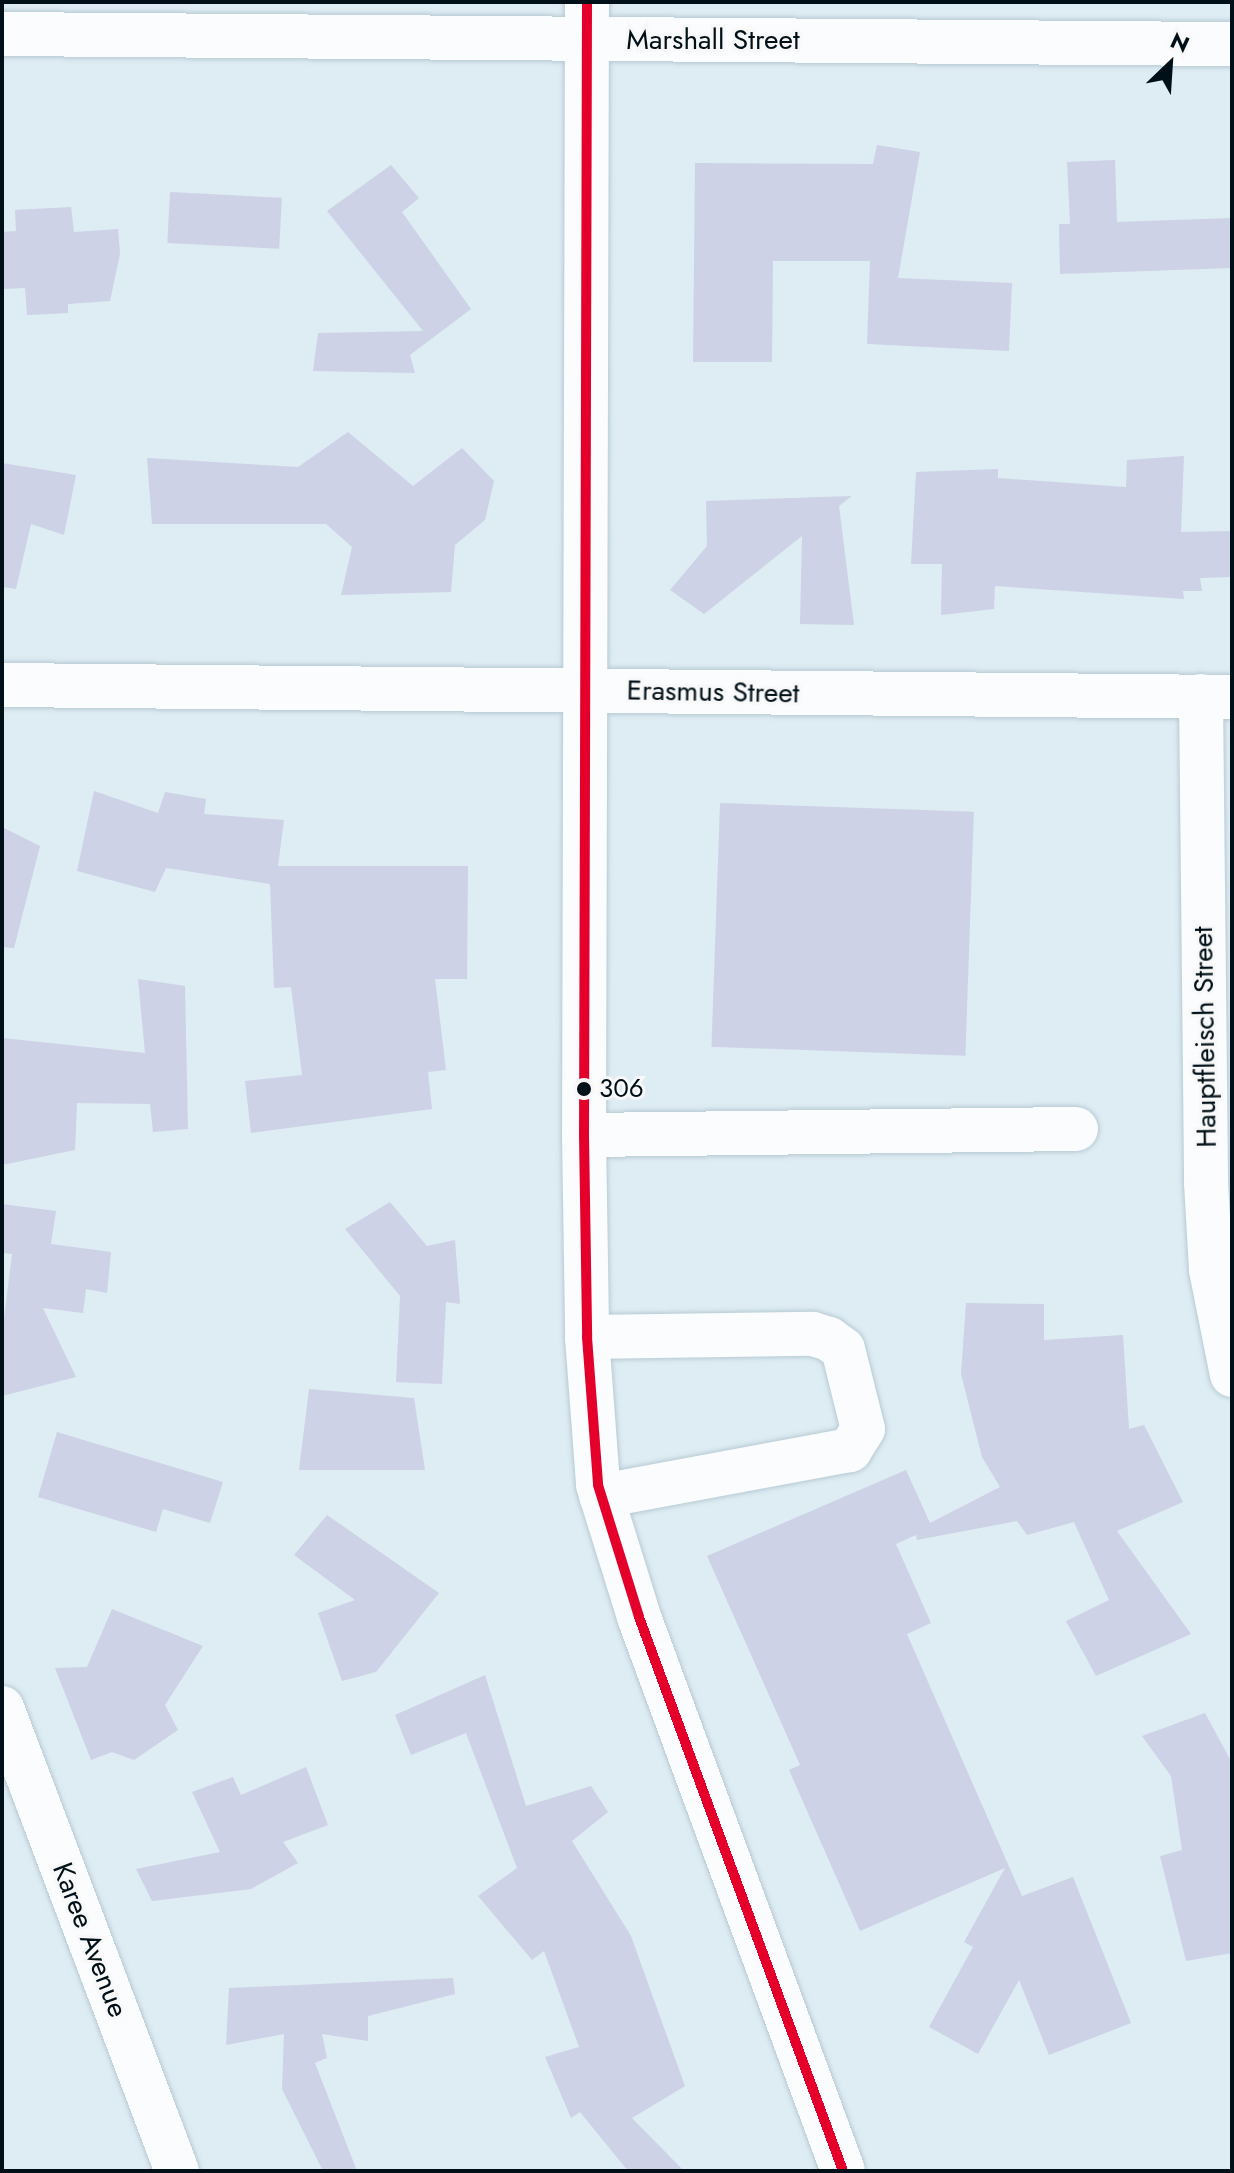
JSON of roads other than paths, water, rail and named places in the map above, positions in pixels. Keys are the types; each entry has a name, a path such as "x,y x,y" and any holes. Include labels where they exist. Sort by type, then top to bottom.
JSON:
{"street":[{"name":"Marshall Street","path":"2,34 587,21 1232,44"},
{"path":"587,21 584,1135 587,1337 601,1496 639,1617 843,2171"},
{"name":"Erasmus Street","path":"2,685 1216,696"},
{"name":"Hauptfleisch Street","path":"1216,696 1206,1183 1211,1270 1232,1375"},
{"path":"584,1135 1076,1129"},
{"path":"587,1337 813,1334 829,1339 843,1349 863,1429 850,1450 601,1496"},
{"name":"Karee Avenue","path":"2,1708 177,2171"}],"place":[{"name":"306","path":"584,1089"}]}
